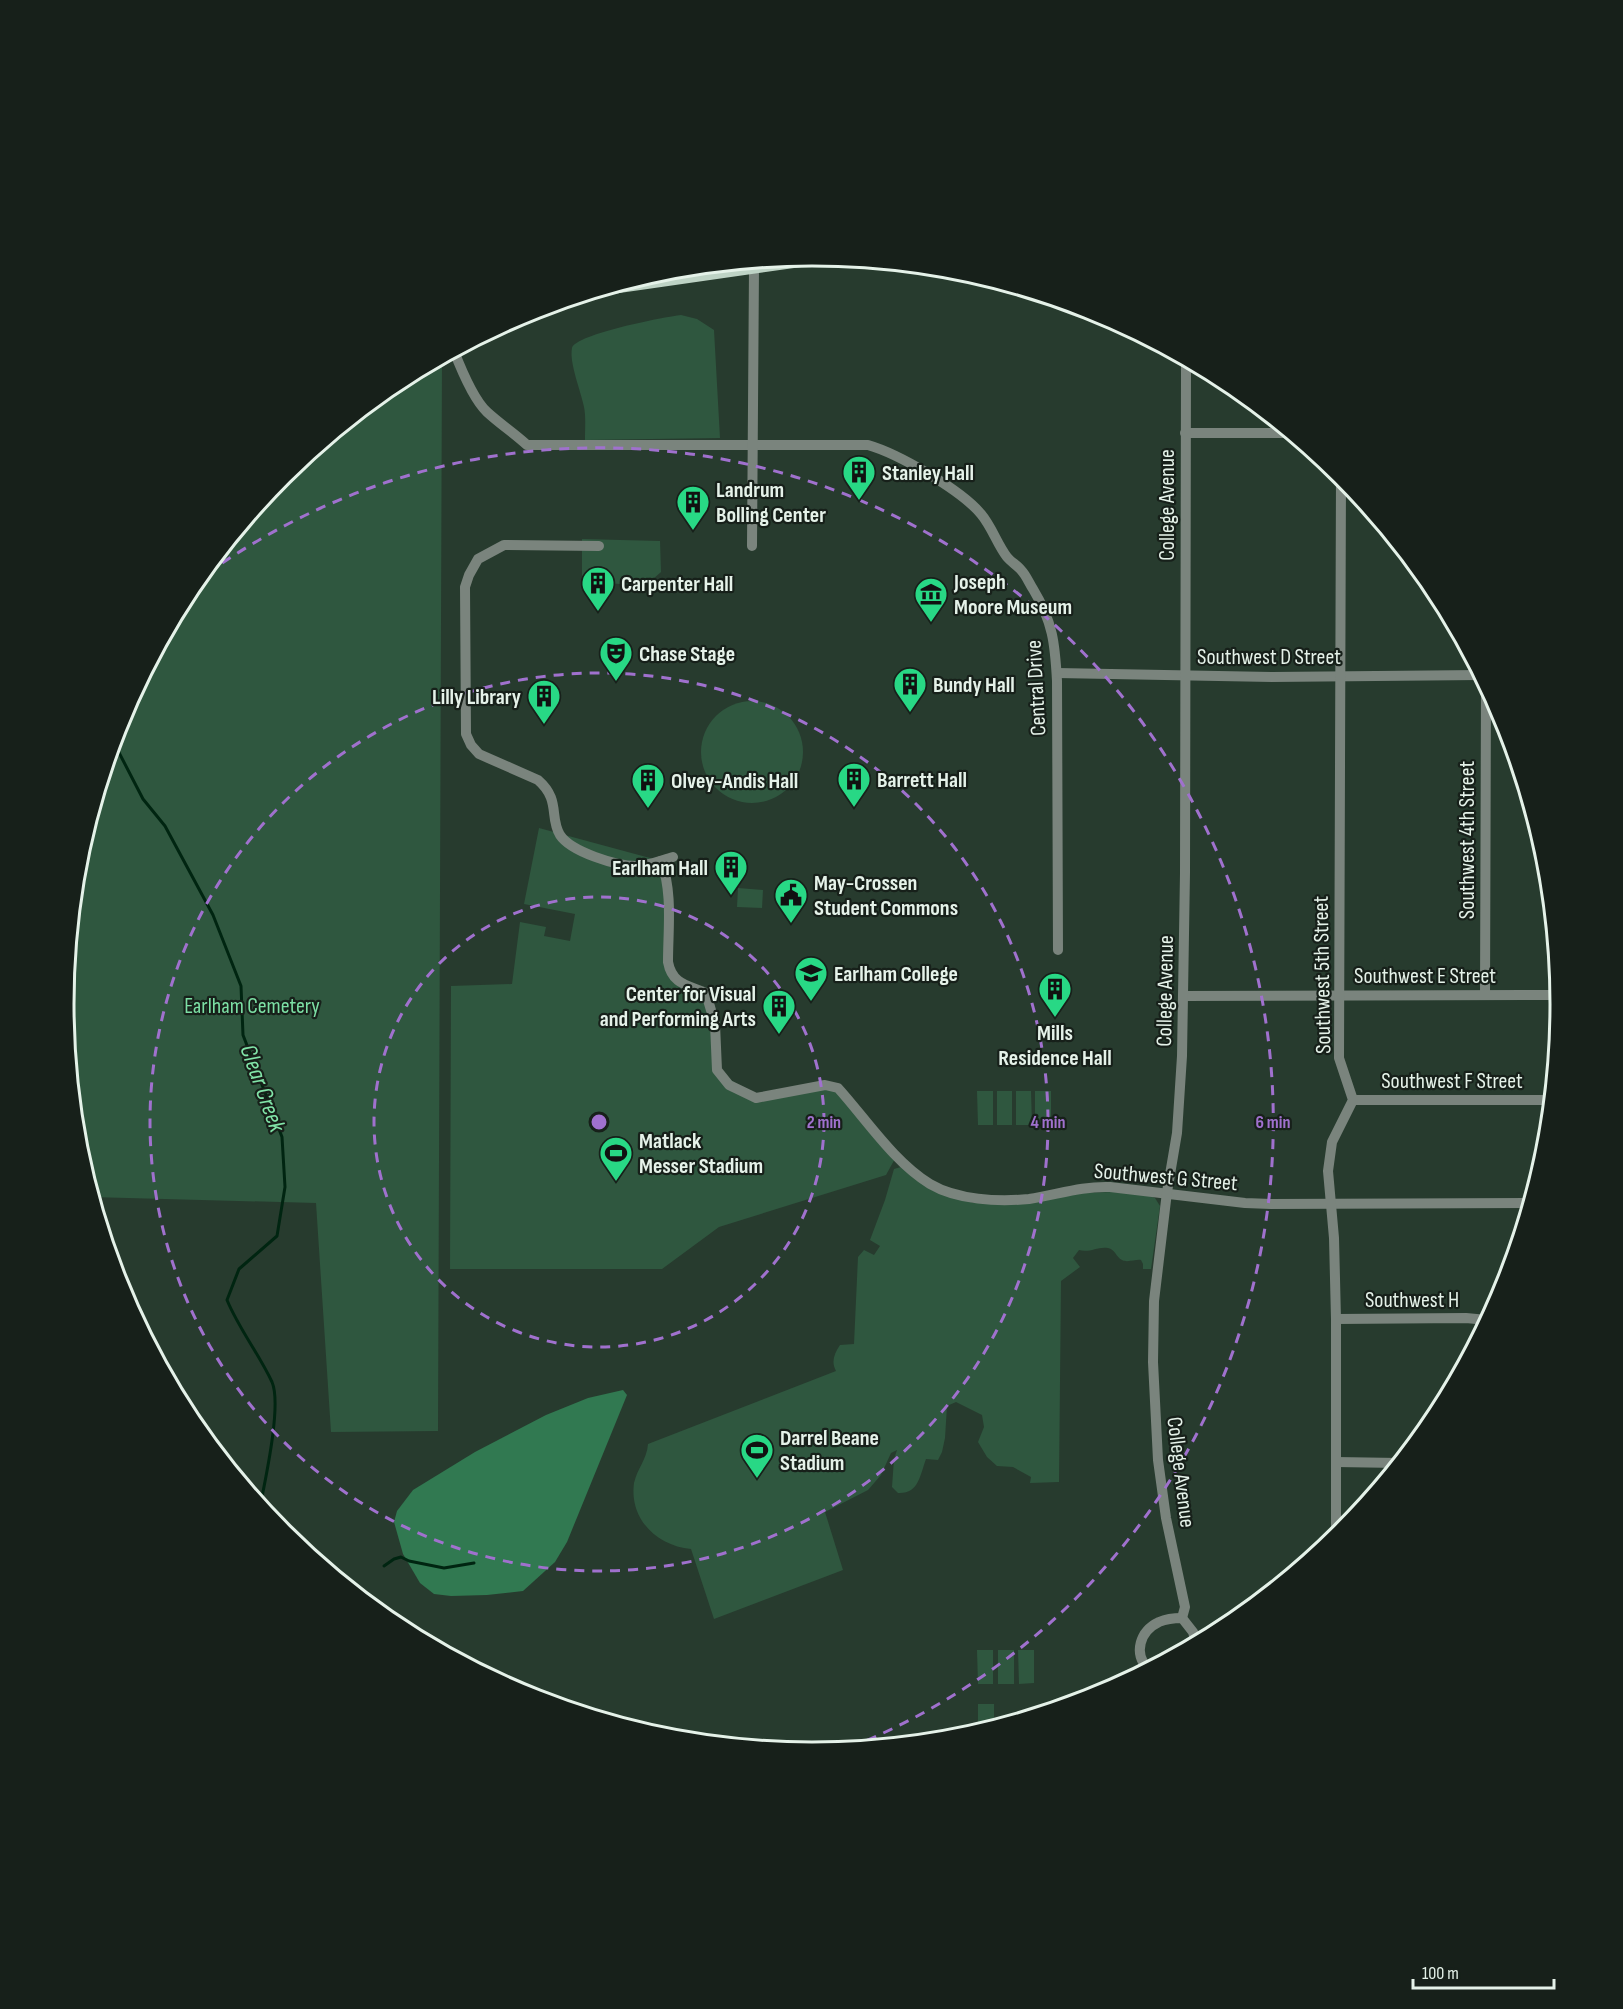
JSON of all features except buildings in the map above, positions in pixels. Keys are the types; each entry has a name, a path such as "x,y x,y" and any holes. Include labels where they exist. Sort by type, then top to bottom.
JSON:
{"street":[{"path":"752,546 754,269"},
{"name":"Central Drive","path":"457,358 464,376 486,411 527,445 868,445 916,466 972,504 983,516 1009,560 1021,569 1050,623 1055,643 1058,950"},
{"name":"College Avenue","path":"1186,369 1183,996 1177,1133 1167,1192 1154,1300 1154,1398 1158,1460 1166,1518 1185,1607 1182,1618 1194,1635"},
{"path":"1185,433 1278,433"},
{"name":"Southwest 5th Street","path":"1341,491 1339,1059 1353,1100"},
{"path":"599,546 504,545 478,559 465,587 466,734 471,745 479,754 538,780 546,786 554,804 560,834 571,845 608,861 637,866 673,857"},
{"name":"Southwest D Street","path":"1057,673 1471,675"},
{"name":"Southwest 4th Street","path":"1485,994 1486,706"},
{"name":"Southwest G Street","path":"661,861 666,873 668,895 670,971 674,978 706,993 715,1024 717,1071 729,1085 756,1098 825,1085 838,1088 909,1169 931,1184 965,1196 990,1199 1030,1198 1092,1187 1167,1192 1245,1203 1522,1203"},
{"name":"Southwest E Street","path":"1183,996 1550,995"},
{"path":"1336,1523 1336,1319 1334,1238 1328,1171 1330,1151 1353,1100"},
{"name":"Southwest F Street","path":"1353,1100 1543,1100"},
{"name":"Southwest H","path":"1336,1319 1478,1319"},
{"path":"1336,1462 1390,1463"},
{"path":"1144,1663 1140,1652 1143,1636 1160,1621 1182,1618"}],"green space":[{"path":"681,315 697,319 714,330 720,438 585,440 585,411 574,369 572,348 588,337 604,332"},
{"name":"Earlham Cemetery","path":"442,366 438,1431 331,1432 316,1203 99,1197 80,1101 75,1053 75,956 80,908 99,813 113,767 150,678 172,635 198,594 257,518 325,450 362,419"},
{"path":"582,539 660,541 661,572 645,586 582,581"},
{"path":"752,701 772,704 781,709 795,723 800,732 803,752 800,772 795,781 781,795 772,800 752,803 732,800 723,795 709,781 704,772 701,752 704,732 709,723 723,709 732,704"},
{"path":"539,828 661,861 670,971 706,993 717,1070 756,1098 838,1088 897,1155 886,1175 719,1227 662,1269 450,1269 451,986 512,984 520,922 546,927 544,936 570,941 575,914 524,904"},
{"path":"738,888 763,890 762,908 737,907"},
{"path":"977,1091 993,1091 993,1125 978,1125"},
{"path":"997,1091 1012,1091 1012,1125 997,1125"},
{"path":"1016,1091 1031,1091 1032,1125 1016,1125"},
{"path":"1035,1091 1051,1091 1051,1125 1035,1125"},
{"path":"901,1167 973,1203 1077,1193 1113,1192 1147,1195 1155,1198 1160,1206 1151,1269 1143,1269 1141,1260 1122,1260 1108,1248 1079,1250 1073,1258 1080,1267 1061,1281 1059,1482 1030,1483 1031,1477 1013,1467 997,1466 987,1457 978,1442 984,1427 982,1415 956,1402 947,1406 942,1452 938,1460 926,1459 915,1487 898,1493 892,1487 897,1450 891,1453 881,1475 868,1490 825,1512 843,1570 714,1619 691,1549 667,1543 657,1537 648,1529 636,1508 634,1483 648,1444 836,1371 834,1358 840,1345 854,1344 858,1257 864,1250 874,1255 880,1246 870,1240 894,1169"},
{"path":"623,1390 627,1395 567,1542 555,1562 523,1591 451,1596 434,1594 420,1583 403,1554 394,1522 397,1511 413,1490 475,1452 546,1415 588,1398"},
{"path":"977,1650 993,1650 993,1684 978,1684"},
{"path":"998,1650 1014,1650 1014,1684 998,1684"},
{"path":"1018,1650 1034,1650 1034,1683 1019,1684"},
{"path":"978,1704 994,1704 994,1719 978,1723"}],"waterway":[{"name":"Clear Creek","path":"119,752 143,799 165,826 213,915 241,986 243,1035 282,1137 285,1187 277,1236 239,1269 227,1300 267,1372 275,1393 272,1443 262,1496"},
{"path":"384,1566 401,1557 409,1561 444,1568 474,1563"}],"place":[{"name":"Stanley Hall","path":"859,501"},
{"name":"Landrum Bolling Center","path":"693,531"},
{"name":"Carpenter Hall","path":"598,612"},
{"name":"Joseph Moore Museum","path":"931,623"},
{"name":"Chase Stage","path":"616,682"},
{"name":"Bundy Hall","path":"910,713"},
{"name":"Lilly Library","path":"544,725"},
{"name":"Barrett Hall","path":"854,808"},
{"name":"Olvey-Andis Hall","path":"648,809"},
{"name":"Earlham Hall","path":"731,896"},
{"name":"May-Crossen Student Commons","path":"791,924"},
{"name":"Earlham College","path":"811,1002"},
{"name":"Mills Residence Hall","path":"1055,1018"},
{"name":"Center for Visual and Performing Arts","path":"779,1035"},
{"name":"Matlack Messer Stadium","path":"616,1182"},
{"name":"Darrel Beane Stadium","path":"757,1479"}]}
